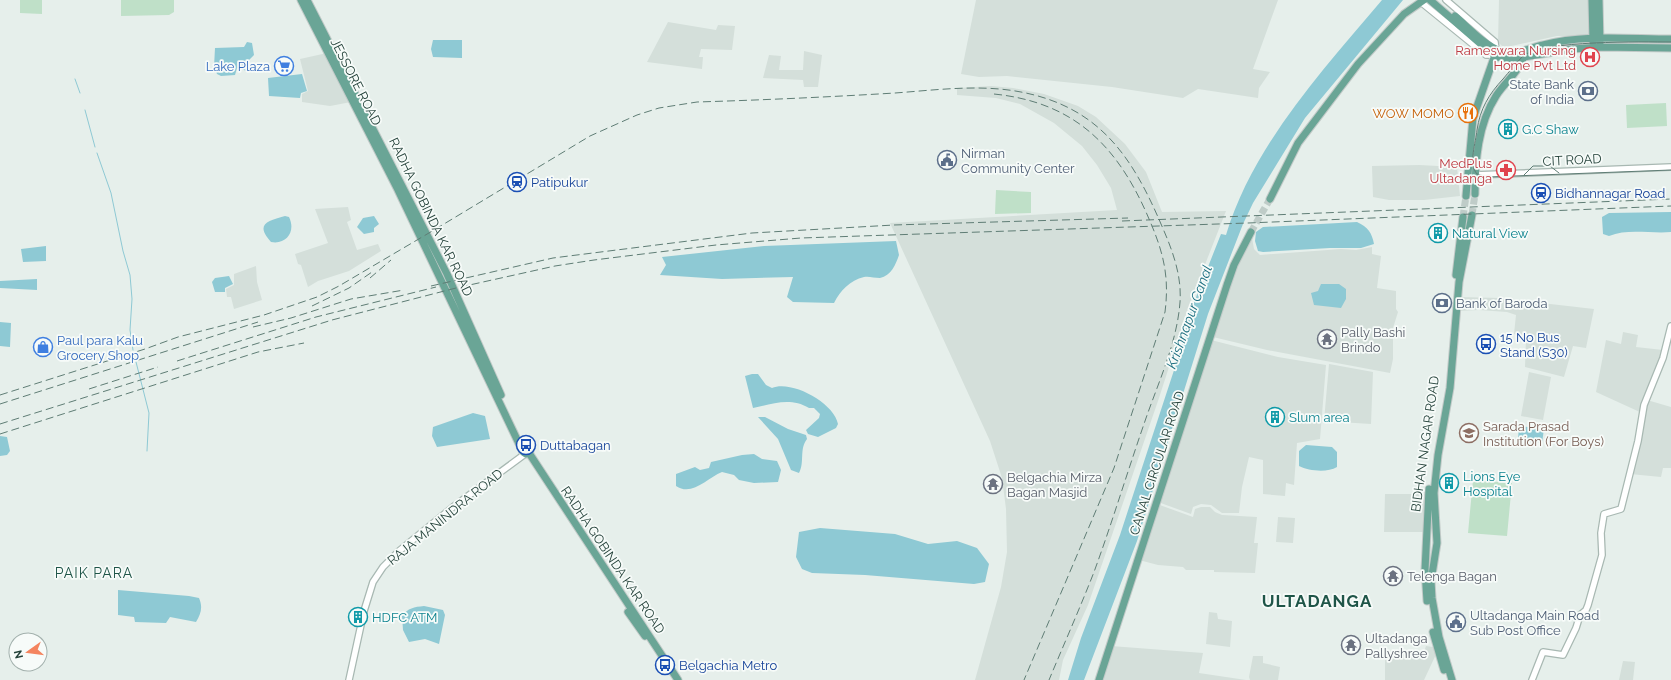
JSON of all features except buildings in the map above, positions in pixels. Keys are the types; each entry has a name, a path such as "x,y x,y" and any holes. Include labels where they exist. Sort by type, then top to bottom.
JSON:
{"main road":[{"name":"JESSORE ROAD","path":"301,0 398,184 525,452"},
{"name":"RADHA GOBINDA KAR ROAD","path":"307,0 398,184 447,274 525,452 678,680"},
{"path":"1430,0 1505,59 1563,40 1671,39"},
{"path":"1437,0 1478,39"},
{"path":"1592,0 1596,39"},
{"path":"1596,47 1599,0"},
{"path":"1270,199 1298,143 1358,64 1404,14 1423,2"},
{"path":"1521,55 1596,47 1671,48"},
{"path":"1466,196 1473,118 1495,52"},
{"path":"1475,194 1475,175 1485,116 1495,97 1518,68 1521,55"},
{"path":"1458,281 1472,215"},
{"path":"1458,281 1462,221"},
{"name":"CANAL CIRCULAR ROAD","path":"1099,680 1172,449 1227,285 1234,265 1251,232"},
{"name":"BIDHAN NAGAR ROAD","path":"1447,680 1432,628 1426,591 1425,570 1429,493 1445,387 1458,281"},
{"name":"BIDHAN NAGAR ROAD","path":"1452,680 1433,615 1431,581 1437,543 1434,493 1438,455 1450,388 1458,281"},
{"path":"525,452 537,475 673,680"}],"street":[{"path":"1423,2 1486,55 1495,52 1495,42 1446,0"},
{"name":"CIT ROAD","path":"1475,175 1671,167"},
{"path":"1532,680 1543,652 1563,655 1576,628 1580,615 1586,610 1602,555 1604,514 1621,509 1638,442 1644,405 1663,358 1671,326"},
{"name":"RAJA MANINDRA ROAD","path":"349,680 364,611 373,582 383,568 424,530 515,461 518,454 525,452"}],"shaded area":[{"path":"976,0 1278,0 1253,69 1270,72 1259,88 1258,98 1198,89 1183,98 1112,87 1007,76 979,77 961,74"},
{"path":"1499,0 1590,0 1591,36 1557,36 1507,47 1502,46 1498,42"},
{"path":"668,22 716,30 718,25 735,26 732,50 701,49 699,57 703,57 702,69 647,62"},
{"path":"804,51 822,55 818,87 804,87 803,80 763,78 769,55 781,56 779,70 803,70"},
{"path":"327,53 351,102 330,106 302,102 302,94 308,91 300,59"},
{"path":"991,86 1013,88 1044,94 1078,106 1096,117 1125,144 1146,172 1162,212 1226,211 1188,308 1159,398 1088,605 1063,660 1059,680 975,680 1001,587 1007,552 1006,509 1002,478 990,441 890,223 1117,210 1111,188 1097,165 1082,146 1054,123 1020,104 996,98 957,95 957,88"},
{"path":"1419,165 1457,167 1460,196 1424,200 1389,200 1373,197 1372,166"},
{"path":"348,207 351,220 347,222 357,250 378,244 381,251 349,271 318,281 308,287 301,265 298,264 295,254 328,243 315,209"},
{"path":"1249,229 1255,229 1252,238 1254,249 1260,255 1341,249 1356,250 1372,247 1372,254 1381,256 1377,288 1396,291 1396,309 1398,312 1393,328 1393,359 1390,373 1267,350 1213,337 1230,278"},
{"path":"256,266 257,282 262,300 234,309 231,297 227,297 226,289 234,285 234,274"},
{"path":"1459,297 1499,298 1594,309 1586,348 1573,346 1564,377 1525,367 1526,339 1514,334 1516,315 1507,312 1479,310 1457,311"},
{"path":"1623,332 1638,335 1636,347 1663,350 1642,413 1596,392 1606,340 1621,344"},
{"path":"1211,340 1278,357 1326,365 1320,439 1297,443 1294,485 1286,483 1285,496 1263,494 1263,460 1249,457 1242,487 1239,513 1222,513 1211,505 1201,504 1193,507 1191,514 1158,502"},
{"path":"1329,364 1373,372 1371,424 1324,421"},
{"path":"1529,372 1551,377 1543,420 1521,416"},
{"path":"1647,400 1671,407 1671,468 1663,468 1661,477 1630,474"},
{"path":"1385,494 1429,494 1427,532 1384,532"},
{"path":"1157,504 1193,517 1195,509 1210,507 1215,512 1222,515 1257,517 1254,543 1258,543 1255,573 1214,572 1214,570 1186,570 1183,567 1158,565 1139,560"},
{"path":"1278,517 1295,518 1293,543 1276,542"},
{"path":"1209,612 1217,613 1218,619 1232,621 1230,647 1206,644"},
{"path":"1111,646 1203,653 1199,673 1246,680 1101,680"},
{"path":"1426,646 1439,648 1424,680 1385,680 1385,656 1400,654 1423,655"},
{"path":"1253,656 1263,656 1263,663 1280,667 1278,680 1250,680 1249,677"},
{"path":"1623,661 1635,662 1633,680 1619,680"}],"green space":[{"path":"20,0 42,0 42,14 20,13"},
{"path":"121,0 174,0 174,12 169,15 121,16"},
{"path":"1666,103 1667,126 1627,128 1626,105"},
{"path":"996,190 1031,192 1031,213 995,214"},
{"path":"1473,480 1512,483 1507,536 1468,533"}],"water":[{"name":"Krishnapur Canal","path":"1382,0 1403,0 1305,118 1253,203 1243,224 1208,314 1137,541 1084,680 1068,680 1081,638 1120,535 1179,355 1189,315 1221,234 1226,235 1238,202 1253,170 1292,110 1314,81"},
{"path":"433,40 462,40 462,58 433,57 431,49"},
{"path":"247,42 252,43 254,55 248,61 250,68 247,71 237,68 235,75 221,76 217,74 214,67 215,48 244,47"},
{"path":"302,74 307,91 301,93 300,98 269,96 268,78"},
{"path":"1671,212 1671,232 1624,232 1609,236 1603,234 1602,217 1609,213"},
{"path":"285,216 289,217 291,222 291,232 289,236 282,241 271,242 264,231 265,224"},
{"path":"374,216 379,224 374,228 374,232 364,234 357,227 363,218"},
{"path":"1357,222 1369,231 1374,244 1361,248 1330,248 1263,252 1258,251 1255,241 1256,232 1263,227"},
{"path":"896,241 899,255 895,266 887,275 880,278 859,278 842,290 834,303 793,302 787,297 793,277 722,279 660,275 666,265 662,257 764,246"},
{"path":"46,246 46,261 23,262 21,249"},
{"path":"229,276 233,284 225,288 225,292 215,292 212,282 215,278"},
{"path":"37,279 37,290 0,288 0,281"},
{"path":"1321,284 1339,284 1346,289 1346,299 1341,308 1314,305 1311,293 1318,291"},
{"path":"0,322 11,323 10,347 0,346"},
{"path":"758,374 766,385 772,388 780,386 790,387 801,390 821,401 835,416 838,424 836,428 818,437 808,434 806,430 819,418 820,414 814,408 809,408 795,403 781,402 753,408 745,376"},
{"path":"473,413 485,416 490,439 437,447 432,436 433,427"},
{"path":"758,417 765,417 788,429 806,435 807,439 803,447 802,464 799,473 791,470 778,439"},
{"path":"1519,426 1544,429 1542,443 1518,440"},
{"path":"0,436 7,437 10,451 7,455 0,456"},
{"path":"1306,445 1332,447 1337,452 1337,467 1318,471 1299,466 1299,451"},
{"path":"754,454 762,459 777,461 781,470 778,482 754,483 739,480 734,475 722,472 694,488 682,489 676,486 676,474 695,467 700,470 709,468 711,462 742,455"},
{"path":"820,528 895,534 928,544 957,541 977,548 989,564 985,582 974,584 865,575 812,573 802,569 796,557 799,532"},
{"path":"118,590 199,598 201,604 200,613 196,622 170,617 166,623 135,622 134,617 118,615"},
{"path":"424,606 443,610 445,615 439,644 425,639 409,642 403,630 402,616 404,613 412,608"}],"waterway":[{"path":"75,79 80,93"},
{"path":"85,110 95,147"},
{"path":"97,153 111,193 123,251 130,275 132,299 130,330 133,350"},
{"path":"135,358 149,413 147,451"}],"tunnel":[{"path":"1472,215 1475,194"},
{"path":"1463,217 1466,196"},
{"path":"1251,232 1270,199"}],"tram line":[{"path":"1671,42 1617,42 1571,45 1551,47 1534,51 1523,56 1489,96 1486,102 1478,122 1473,159 1474,170 1477,174 1487,177 1671,170"},
{"path":"1524,175 1533,166 1550,166 1559,173"}],"railway":[{"path":"0,395 178,337 264,315 317,297 339,286 434,230 590,136 637,115 659,108 697,102 821,97 974,88 990,88 1021,92 1048,99 1072,109 1092,122 1125,156 1150,199 1165,233 1178,272 1180,292 1178,318 1166,364 1094,572 1049,680"},
{"path":"994,94 1022,99 1046,106 1068,117 1088,130 1105,146 1134,187 1146,212 1160,249 1166,285 1165,312 1114,468 1024,680"},
{"path":"1122,221 1671,199"},
{"path":"0,424 332,320 456,288 555,266 594,260 716,245 801,238 1248,223 1671,206"},
{"path":"431,286 553,258 752,233 894,225 1128,218"},
{"path":"370,278 391,260"},
{"path":"312,306 349,288 372,272"},
{"path":"177,361 316,317 436,287"},
{"path":"253,327 291,318 351,299 404,290"},
{"path":"0,404 258,322"},
{"path":"0,434 258,352 304,343"},
{"path":"89,389 158,367"}],"place":[{"name":"Rameswara Nursing Home Pvt Ltd","path":"1590,57"},
{"name":"Lake Plaza","path":"284,66"},
{"name":"State Bank of India","path":"1588,91"},
{"name":"WOW MOMO","path":"1468,113"},
{"name":"G.C Shaw","path":"1508,129"},
{"name":"Nirman Community Center","path":"947,160"},
{"name":"MedPlus Ultadanga","path":"1506,170"},
{"name":"Patipukur","path":"517,182"},
{"name":"Bidhannagar Road","path":"1541,193"},
{"name":"Natural View","path":"1438,233"},
{"name":"Bank of Baroda","path":"1442,303"},
{"name":"Pally Bashi Brindo","path":"1327,339"},
{"name":"15 No Bus Stand (S30)","path":"1486,344"},
{"name":"Paul para Kalu Grocery Shop","path":"43,347"},
{"name":"Slum area","path":"1275,417"},
{"name":"Sarada Prasad Institution (For Boys)","path":"1469,433"},
{"name":"Duttabagan","path":"526,445"},
{"name":"Lions Eye Hospital","path":"1449,483"},
{"name":"Belgachia Mirza Bagan Masjid","path":"993,484"},
{"name":"Telenga Bagan","path":"1393,576"},
{"name":"HDFC ATM","path":"358,617"},
{"name":"Ultadanga Main Road Sub Post Office","path":"1456,622"},
{"name":"Ultadanga Pallyshree","path":"1351,645"},
{"name":"Belgachia Metro","path":"665,665"}],"district":[{"name":"PAIK PARA","path":"94,573"},
{"name":"ULTADANGA","path":"1317,601"}]}
